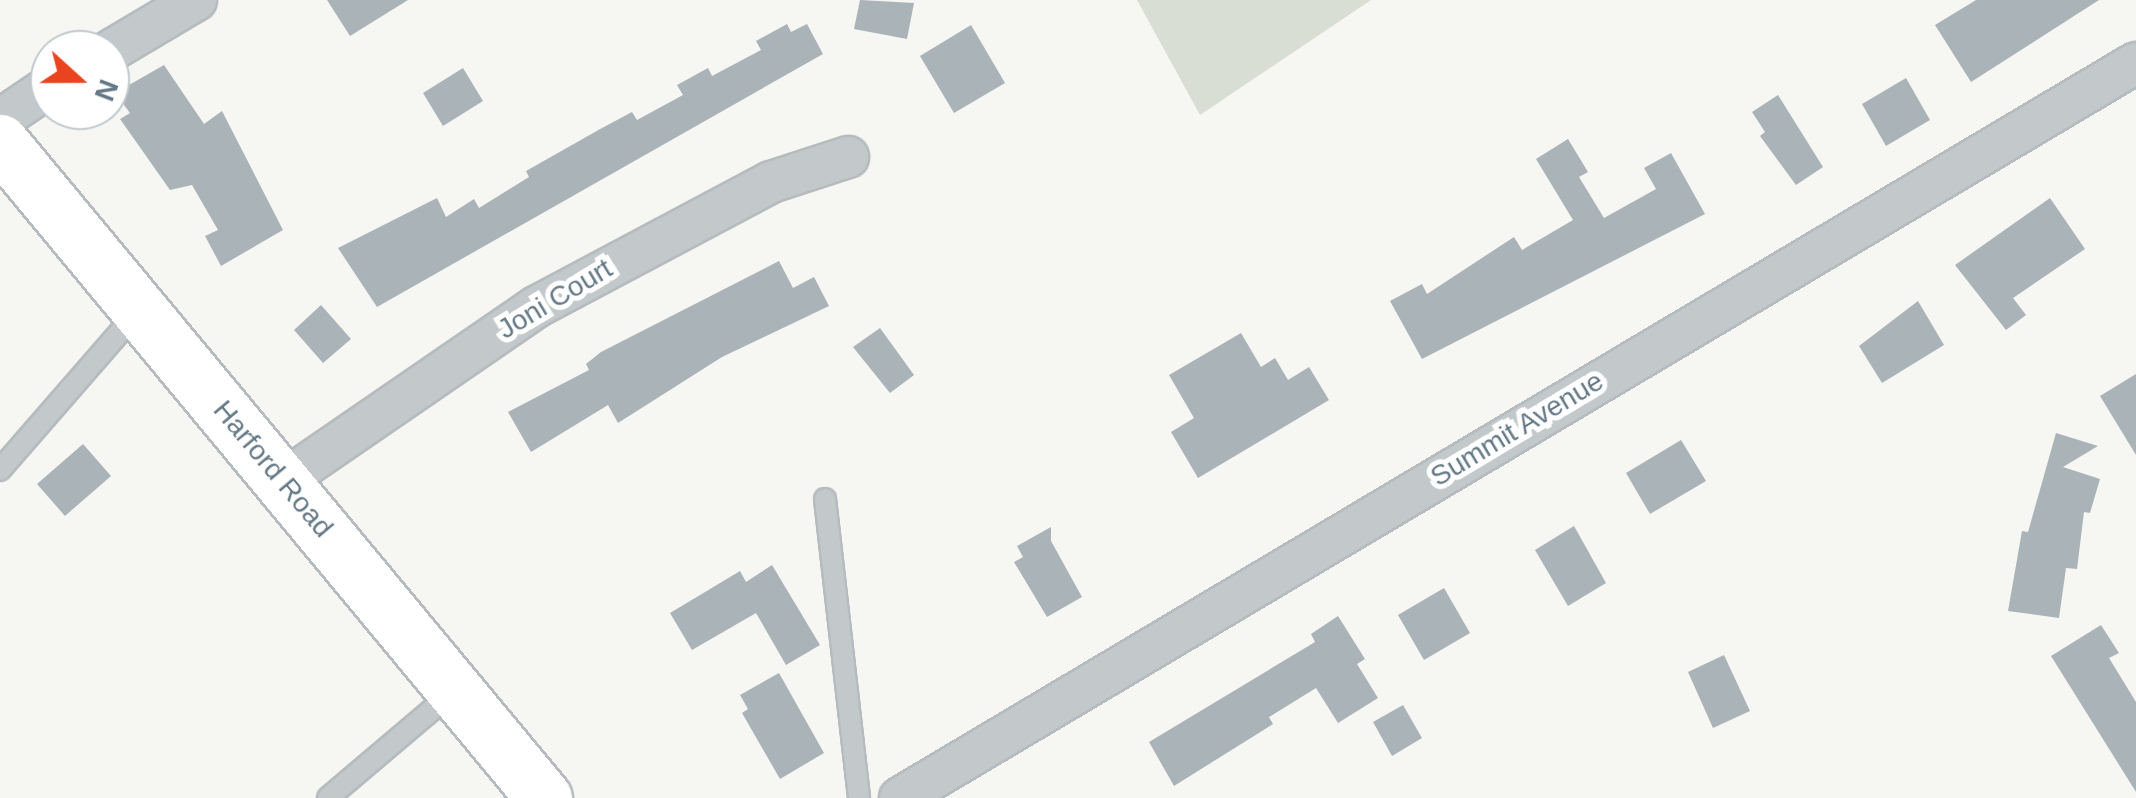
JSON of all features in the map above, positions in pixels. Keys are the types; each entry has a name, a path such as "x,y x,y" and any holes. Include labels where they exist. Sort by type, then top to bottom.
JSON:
{"main road":[{"name":"Harford Road","path":"0,142 544,798"}],"street":[{"path":"130,39 196,0"},
{"name":"Summit Avenue","path":"900,798 2136,63"},
{"path":"0,120 30,100"},
{"name":"Joni Court","path":"283,481 552,298 771,182 848,157"}],"lane":[{"path":"0,470 140,309"},
{"path":"826,499 859,798"},
{"path":"328,798 456,690"}],"shaded area":[{"path":"1137,0 1371,0 1200,115"}],"building":[{"path":"327,0 408,0 350,36"},
{"path":"860,0 914,3 907,39 854,29"},
{"path":"1976,0 2099,0 1971,82 1935,25"},
{"path":"787,24 791,32 807,24 823,54 377,307 338,248 437,198 446,217 474,199 479,208 529,177 526,171 602,128 632,112 637,120 683,95 677,85 708,68 712,76 761,50 756,41"},
{"path":"971,25 1005,83 954,113 920,56"},
{"path":"164,65 204,124 222,111 283,230 221,266 205,236 218,230 192,185 170,190 128,130 130,84"},
{"path":"463,68 483,101 443,126 423,93"},
{"path":"1906,78 1930,120 1886,146 1862,104"},
{"path":"1778,95 1823,167 1796,185 1760,136 1765,132 1752,112"},
{"path":"1568,139 1588,172 1579,177 1604,218 1656,189 1644,168 1671,153 1705,214 1422,359 1390,301 1422,284 1427,294 1514,237 1522,250 1573,220 1536,159"},
{"path":"2050,198 2085,249 2013,298 2026,315 2006,330 1955,265"},
{"path":"779,261 793,288 814,277 829,306 722,357 618,423 608,405 531,452 508,412 589,370 586,364 601,352"},
{"path":"1918,301 1944,345 1882,383 1859,346"},
{"path":"321,305 351,339 323,363 294,330"},
{"path":"880,328 914,375 890,393 853,347"},
{"path":"1241,333 1261,367 1275,358 1288,380 1309,367 1329,400 1198,478 1171,432 1194,418 1169,375"},
{"path":"2136,374 2136,455 2100,396"},
{"path":"2056,433 2098,446 2063,467 2100,479 2090,513 2084,512 2077,569 2066,568 2059,618 2008,611 2022,531 2028,532"},
{"path":"1681,440 1706,481 1650,514 1626,473"},
{"path":"83,444 111,476 65,516 37,484"},
{"path":"1574,526 1606,583 1568,606 1535,550"},
{"path":"1051,527 1051,541 1082,597 1047,617 1014,562 1023,557 1017,546"},
{"path":"772,565 820,645 786,665 756,613 692,650 670,613 740,571 746,582"},
{"path":"1444,588 1470,633 1424,660 1398,615"},
{"path":"1338,616 1365,659 1357,664 1378,698 1338,723 1316,688 1269,717 1273,724 1174,786 1149,742 1315,642 1311,634"},
{"path":"2101,625 2119,653 2109,658 2136,702 2136,792 2051,656"},
{"path":"1724,655 1750,711 1713,728 1688,672"},
{"path":"779,673 824,753 780,779 742,713 748,709 740,695"},
{"path":"1403,705 1422,738 1392,756 1373,722"}]}
